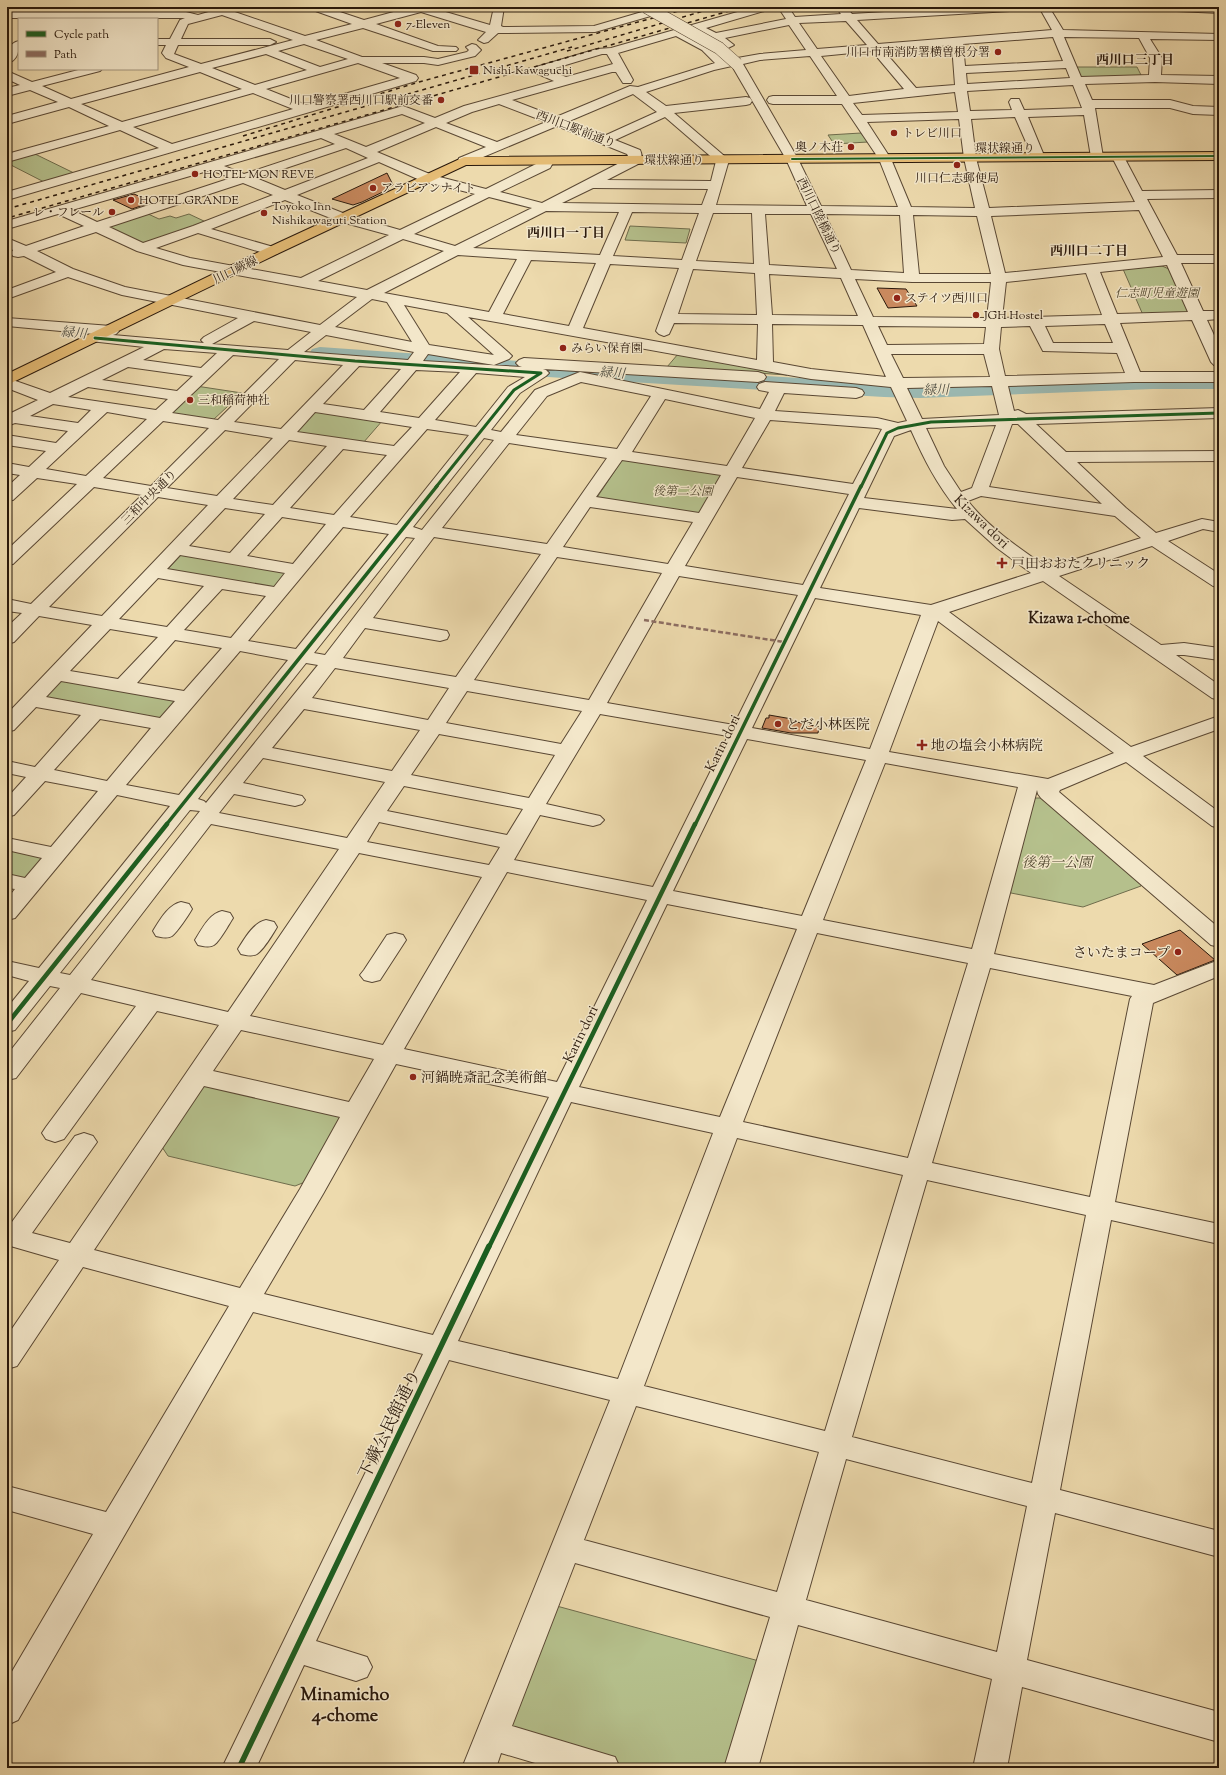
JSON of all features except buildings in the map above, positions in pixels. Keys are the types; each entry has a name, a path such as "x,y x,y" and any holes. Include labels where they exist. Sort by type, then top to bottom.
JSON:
{"main road":[{"name":"環状線通り","path":"464,161 1219,156"},
{"name":"川口蕨線","path":"7,381 272,251 464,161"}],"street":[{"path":"7,196 412,78 211,7"},
{"path":"237,7 184,22 174,42 163,53 305,110"},
{"path":"314,7 434,50 472,47 480,43 495,30 499,7"},
{"name":"西川口陸橋通り","path":"633,7 646,11 719,48 742,62 770,119 792,159 901,389"},
{"path":"7,120 422,8 483,28 495,30 595,29 646,11 666,7"},
{"path":"566,81 540,71 540,69 601,51 611,51 697,28 767,7"},
{"path":"783,7 812,53 885,159 906,211 912,278"},
{"path":"841,7 913,92"},
{"path":"714,37 792,20 939,9 1025,7"},
{"path":"1044,7 1059,33 1058,36 1078,80 1089,111 1097,157"},
{"path":"1156,7 1219,10"},
{"path":"1160,7 1157,21 1161,35"},
{"path":"939,9 952,21"},
{"path":"7,15 118,11 186,15 197,18"},
{"path":"697,28 714,37 757,75"},
{"path":"678,33 706,48 724,64 753,112 770,119 779,111 765,88"},
{"path":"464,161 635,90 724,64 812,53 875,48 959,36 972,40 1059,33 1219,37"},
{"path":"1143,34 1146,43 1156,58 1155,78"},
{"path":"311,408 480,432 505,438 732,472 952,515 964,507 979,491 1007,416 991,349 999,278 970,158 959,70 959,36"},
{"path":"7,42 18,43"},
{"path":"158,42 261,42 282,46"},
{"path":"7,60 18,44"},
{"path":"7,158 358,60 424,60 430,62 442,62 471,54 475,50 472,47"},
{"path":"266,50 319,71"},
{"path":"424,60 425,57 434,50"},
{"path":"611,51 620,68 635,90 664,110 723,160 716,185 658,346"},
{"path":"959,70 1071,64"},
{"path":"366,152 435,122 473,108 505,100 611,68 620,68"},
{"path":"7,92 92,70"},
{"path":"7,75 172,149"},
{"path":"773,100 844,100 913,92 1078,80 1155,78 1219,80"},
{"path":"1007,85 1021,113 1039,158"},
{"path":"495,89 505,100 474,96 495,89"},
{"name":"西川口駅前通り","path":"505,100 556,122 632,151 635,153 634,160"},
{"path":"605,140 662,114 664,110 746,101"},
{"path":"858,119 1089,111 1170,104 1193,110 1219,111"},
{"path":"7,225 403,110 497,147"},
{"path":"1089,111 1105,117"},
{"path":"322,133 427,178 544,207 983,212 1219,194"},
{"path":"7,256 347,144"},
{"path":"1118,157 1172,260 1219,362"},
{"path":"142,248 198,229 379,158"},
{"path":"302,283 545,166 548,160"},
{"name":"三和中央通り","path":"7,638 296,351 370,294 590,184 634,160"},
{"path":"212,166 343,218 458,251 912,278 999,278 1172,260 1219,259"},
{"path":"590,184 716,185"},
{"path":"7,186 21,192"},
{"path":"574,331 627,208"},
{"path":"758,209 765,320 765,366"},
{"path":"60,210 142,248 188,262 370,294 393,300 453,311 901,389"},
{"path":"198,229 272,251"},
{"path":"7,242 68,272 122,291 323,330 418,357 472,368 541,373 514,390 7,1024"},
{"path":"494,317 526,255"},
{"path":"1091,268 1134,377"},
{"path":"7,295 68,272"},
{"path":"393,300 412,330 418,357"},
{"path":"453,311 504,356 494,360"},
{"path":"669,318 995,323 1219,315"},
{"path":"209,340 252,316"},
{"path":"7,322 102,334 160,344 229,350 296,351 494,360 800,379 811,374"},
{"path":"1036,322 1048,348 1122,348"},
{"path":"394,332 412,330"},
{"path":"102,334 209,340 296,351 354,361 418,357"},
{"path":"11,419 160,344"},
{"path":"882,350 991,349"},
{"path":"7,560 14,546 90,482 229,350"},
{"path":"368,416 418,357"},
{"path":"7,726 177,549 354,361"},
{"path":"126,362 204,373"},
{"path":"7,913 165,725 235,645 338,521 472,368"},
{"path":"1000,390 1134,377 1219,376"},
{"path":"7,1072 209,812 257,751 299,702 429,533 541,393 580,377 779,388 1000,390 1219,386"},
{"path":"580,377 765,415 877,423 898,428"},
{"path":"7,381 51,399 398,452"},
{"path":"86,382 180,396"},
{"path":"7,1710 246,1300 310,1194 498,868 594,708 732,472 779,388"},
{"name":"Kizawa dori","path":"901,389 940,475 964,507 1004,544 1219,694"},
{"path":"1000,390 1023,420 1064,457 1120,512 1153,539 1219,582"},
{"path":"7,1358 617,455 623,452 661,394"},
{"path":"7,496 104,407"},
{"name":"Karin dori","path":"564,1092 887,433 898,428 931,422 1219,413"},
{"path":"11,419 81,428"},
{"path":"7,440 59,448"},
{"path":"234,559 278,512 339,442"},
{"path":"1064,457 1219,456"},
{"path":"7,468 402,531 429,533 553,550 932,611 943,616 1219,822"},
{"path":"979,491 1120,512"},
{"path":"586,501 704,519"},
{"path":"932,611 1202,524 1219,527"},
{"path":"177,549 298,570"},
{"path":"154,572 278,593"},
{"path":"123,686 217,583"},
{"path":"7,605 1039,785 1219,722"},
{"path":"479,1768 627,1393 728,1128 877,757 932,611"},
{"path":"360,622 440,634"},
{"path":"1157,651 1184,649 1219,654"},
{"path":"57,674 188,698"},
{"path":"32,700 165,725"},
{"path":"299,702 349,703 392,711 434,727 567,751"},
{"path":"7,811 95,712"},
{"path":"257,751 400,778 594,820"},
{"path":"7,767 185,802 209,812 353,845 660,896 1156,993"},
{"path":"1039,785 1219,940"},
{"path":"741,1768 981,958 1039,785"},
{"path":"229,787 294,800"},
{"path":"375,815 513,843"},
{"path":"7,844 56,854"},
{"path":"7,881 30,886"},
{"path":"164,931 181,909"},
{"path":"206,940 222,918"},
{"path":"249,949 266,927"},
{"path":"372,975 395,940"},
{"path":"990,1768 1142,999 1219,967"},
{"path":"7,968 151,1002 728,1128 919,1168 1100,1210 1219,1234"},
{"path":"55,1134 151,1002"},
{"path":"198,1076 356,1112"},
{"name":"下蕨公民館通り","path":"239,1768 564,1092"},
{"path":"84,1142 11,1236 76,1256 246,1300 440,1349 627,1393 1044,1498 1219,1544"},
{"path":"7,1498 114,1526"},
{"path":"566,1548 788,1610 1010,1669 1219,1728"},
{"path":"296,1649 356,1667"},
{"path":"492,1735 603,1768"}],"green space":[{"path":"7,7 42,7 38,12 7,14"},
{"path":"1076,67 1137,67 1142,77 1085,79 1080,77"},
{"path":"861,133 868,142 834,144 828,135"},
{"path":"35,154 76,174 46,183 7,163"},
{"path":"146,213 159,219 170,216 176,218 189,214 206,222 141,244 108,229 110,226"},
{"path":"630,226 690,229 686,243 625,240"},
{"name":"仁志町児童遊園","path":"1162,266 1169,269 1189,312 1143,315 1123,269"},
{"path":"678,354 787,375 667,367"},
{"path":"196,386 242,393 213,420 170,414"},
{"path":"315,410 383,420 363,443 294,433"},
{"name":"後第二公園","path":"626,459 722,473 700,515 596,499 622,460"},
{"path":"181,555 287,573 275,588 171,572 168,569"},
{"path":"60,680 175,700 176,702 162,718 156,719 47,698 46,696"},
{"name":"後第一公園","path":"1035,798 1041,798 1141,882 1141,886 1083,907 1011,893 1009,890"},
{"path":"7,848 43,858 32,873 25,878 20,879 7,877"},
{"path":"210,1084 337,1114 341,1119 305,1182 295,1186 168,1156 162,1147 202,1086"},
{"path":"553,1605 759,1661 726,1768 632,1768 514,1733 508,1720"}],"waterway":[{"name":"緑川","path":"320,354 563,371 884,390 920,391 1153,382 1219,382"}],"railway":[{"path":"243,136 419,82 693,7"},
{"path":"567,51 717,7"},
{"path":"11,217 743,7"},
{"path":"7,209 572,47"},
{"path":"11,217 15,216"},
{"path":"7,218 11,217"}],"marked path":[{"path":"644,620 784,642"}],"cycle path":[{"path":"792,159 1219,156"},
{"path":"7,1024 514,390 541,373 355,361 95,338"},
{"path":"239,1768 533,1155 887,433 898,428 931,422 1219,413"}],"place":[{"name":"7-Eleven","path":"398,24"},
{"name":"川口市南消防署横曽根分署","path":"998,52"},
{"name":"Nishi-Kawaguchi","path":"474,70"},
{"name":"川口警察署西川口駅前交番","path":"441,100"},
{"name":"トレビ川口","path":"894,133"},
{"name":"奥ノ木荘","path":"851,147"},
{"name":"川口仁志郵便局","path":"957,165"},
{"name":"HOTEL MON REVE","path":"195,174"},
{"name":"アラビアンナイト","path":"373,188"},
{"name":"HOTEL GRANDE","path":"131,200"},
{"name":"レ・フレール","path":"112,212"},
{"name":"Toyoko Inn Nishikawaguti Station","path":"264,213"},
{"name":"ステイツ西川口","path":"897,298"},
{"name":"JGH Hostel","path":"976,315"},
{"name":"みらい保育園","path":"563,348"},
{"name":"三和稲荷神社","path":"190,400"},
{"name":"戸田おおたクリニック","path":"1002,563"},
{"name":"とだ小林医院","path":"778,724"},
{"name":"地の塩会小林病院","path":"922,745"},
{"name":"さいたまコープ","path":"1178,952"},
{"name":"河鍋暁斎記念美術館","path":"413,1077"}],"district":[{"name":"西川口三丁目","path":"1135,59"},
{"name":"西川口一丁目","path":"566,232"},
{"name":"西川口二丁目","path":"1089,250"},
{"name":"Kizawa 1-chome","path":"1079,618"},
{"name":"Minamicho 4-chome","path":"345,1704"}]}
